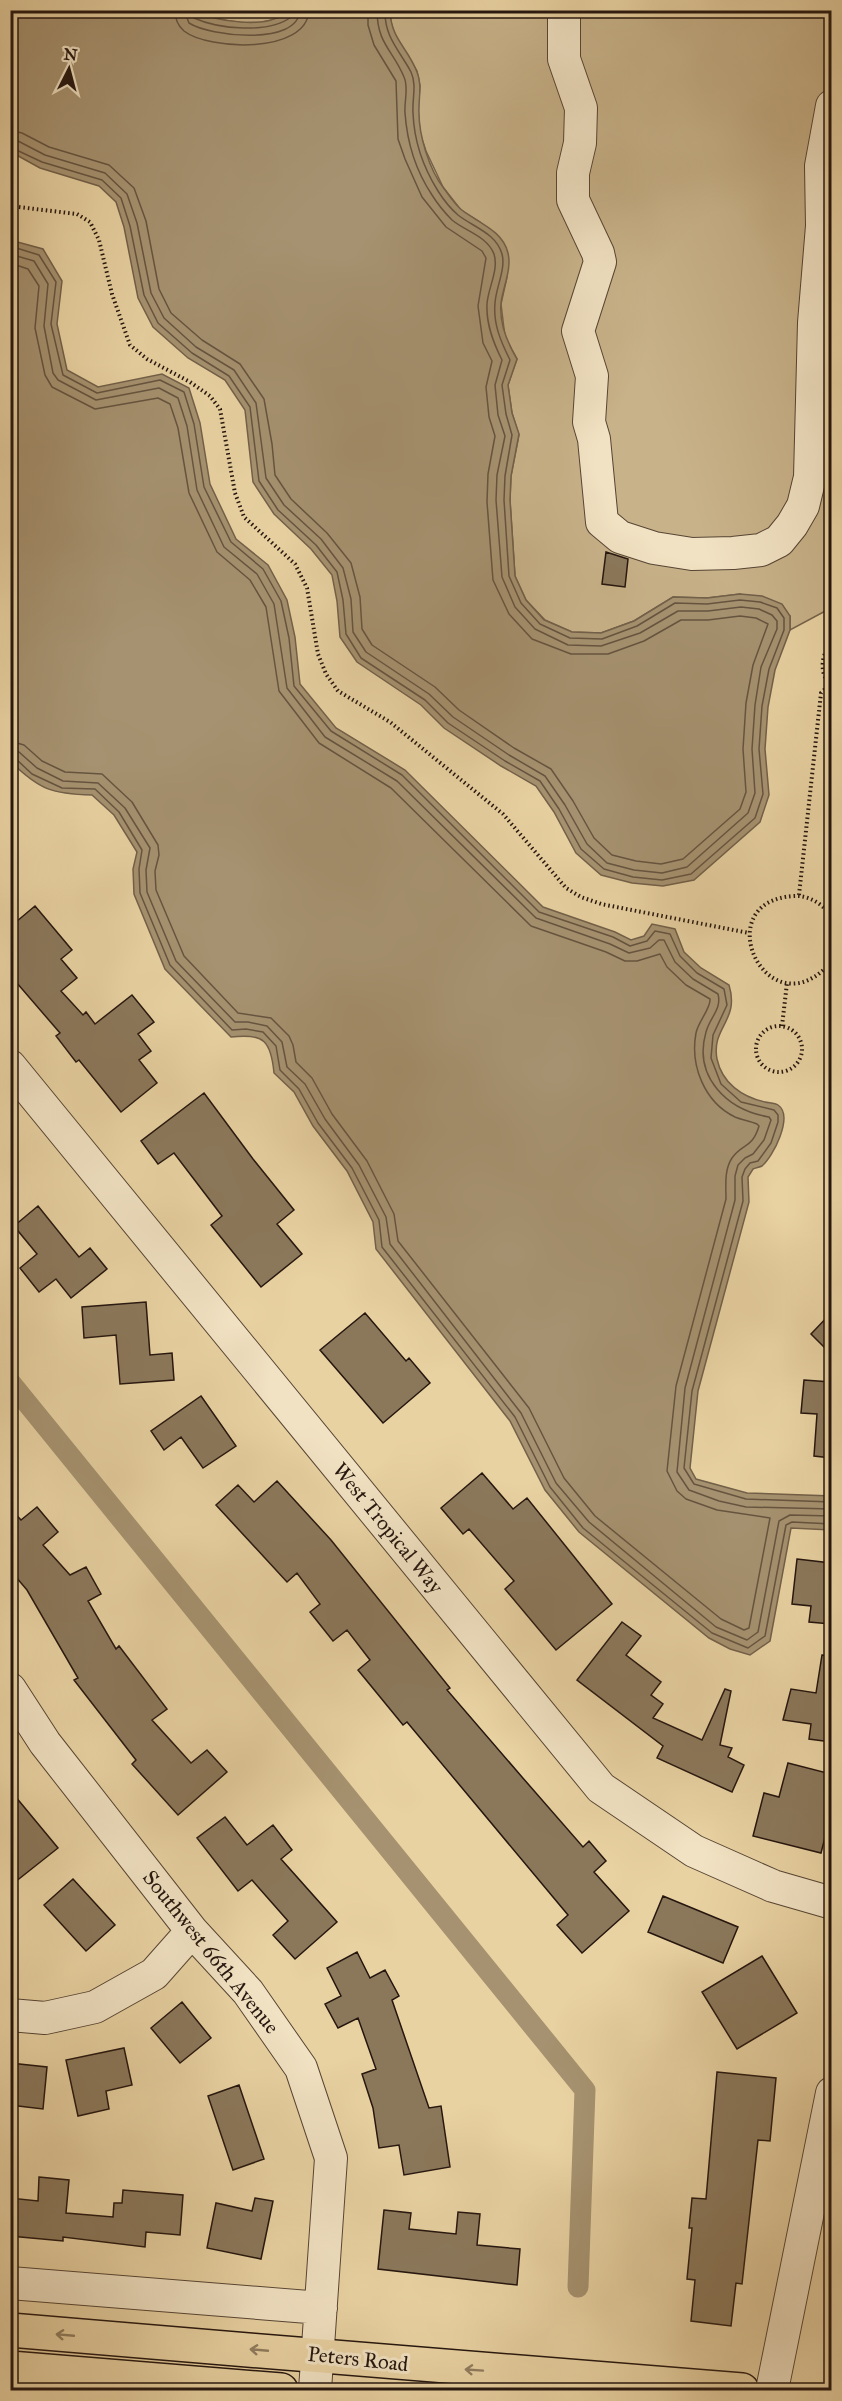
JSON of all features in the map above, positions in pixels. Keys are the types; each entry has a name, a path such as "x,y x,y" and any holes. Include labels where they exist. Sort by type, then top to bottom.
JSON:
{"main road":[{"name":"Peters Road","path":"10,2330 318,2355 454,2369 742,2391"},
{"path":"10,2368 281,2391"}],"street":[{"path":"564,10 564,59 581,108 580,143 573,173 573,200 600,262 578,331 592,376 589,422 594,439 602,522 619,545 692,554 733,554 761,550 779,541 803,506 810,477 814,322 822,226 821,166 831,106"},
{"name":"West Tropical Way","path":"10,1066 601,1788 694,1851 773,1886 831,1903"},
{"name":"Southwest 66th Avenue","path":"10,1689 45,1743 192,1931 248,1992 301,2068 331,2158 315,2391"},
{"path":"10,2015 45,2018 95,2007 154,1974 192,1931"},
{"path":"772,2391 831,2093"},
{"path":"10,2283 321,2308"}],"path":[{"path":"10,207 77,214 90,222 99,240 112,294 130,345 147,359 190,382 210,396 220,409 235,493 244,517 295,564 307,588 318,654 326,674 338,692 390,722 503,814 566,888 581,897 601,904 749,933"},
{"path":"799,895 821,693 830,686 823,673 822,660 826,648 831,643"},
{"path":"831,918 829,912 816,901 799,895 782,896 767,904 755,917 749,933 750,950 758,965 771,977 787,982 804,982 820,974 831,961"},
{"path":"782,1026 787,982"},
{"path":"773,1026 782,1026 798,1035 803,1052 794,1067 786,1072 777,1072 768,1070 761,1064 756,1047 758,1038 764,1031 773,1026"}],"shaded area":[{"path":"191,11 288,11 268,21 241,22 227,21"},
{"path":"390,11 831,11 831,608 790,630 790,616 740,594 707,598 673,597 634,621 601,633 572,632 545,620 526,600 515,576 510,500 511,476 519,435 512,413 508,385 517,359 505,337 501,304 507,277 480,222 461,210 443,187 426,151 420,133 418,109 420,86 417,71 395,37"}],"water":[{"path":"191,10 214,18 241,22 268,21 288,11 390,11 393,29 419,76 420,129 434,172 456,204 496,233 508,253 509,265 502,297 501,318 504,332 517,359 508,385 512,413 519,434 511,476 510,500 515,576 526,600 544,620 572,632 601,633 634,621 673,597 707,598 740,594 762,596 782,604 790,616 790,630 775,670 768,707 765,749 769,795 760,822 694,880 663,886 632,883 601,875 576,853 554,812 536,786 444,728 421,705 357,662 340,637 332,575 311,549 274,514 253,482 245,410 225,380 188,358 153,327 138,298 124,227 116,202 99,186 40,168 11,152 11,11"},
{"path":"10,240 43,249 62,281 57,324 67,370 98,387 162,374 189,388 200,423 210,484 236,539 268,565 287,600 295,637 300,684 336,728 405,770 543,907 615,932 631,940 644,936 652,924 675,929 684,952 701,968 729,985 731,1007 716,1048 720,1068 734,1088 748,1097 778,1105 784,1118 780,1136 767,1161 762,1166 753,1169 748,1177 749,1202 698,1391 690,1468 696,1479 747,1493 832,1496 831,1530 791,1528 770,1641 750,1655 730,1649 709,1638 579,1532 545,1490 510,1421 376,1249 373,1222 347,1171 313,1126 294,1092 274,1073 268,1046 258,1038 251,1036 231,1037 165,969 134,894 133,869 137,852 114,815 92,795 47,789 30,779 11,762"}],"building":[{"path":"606,552 628,559 625,587 602,584"},
{"path":"35,906 72,950 61,959 77,978 61,991 83,1015 86,1012 95,1024 132,995 154,1022 138,1034 151,1051 139,1060 157,1083 121,1112 79,1060 76,1062 56,1036 60,1033 10,975 10,927"},
{"path":"204,1093 294,1210 277,1224 302,1254 261,1287 211,1225 222,1216 174,1153 158,1164 141,1141"},
{"path":"38,1206 79,1257 90,1248 107,1269 71,1298 56,1279 39,1292 20,1268 37,1254 14,1226"},
{"path":"146,1302 150,1355 172,1353 174,1380 120,1384 116,1335 84,1338 82,1307"},
{"path":"365,1313 406,1361 409,1358 430,1383 383,1423 320,1350"},
{"path":"831,1313 831,1354 811,1334"},
{"path":"804,1380 831,1382 831,1458 814,1456 817,1414 801,1413"},
{"path":"201,1396 236,1446 203,1468 181,1437 164,1450 151,1431"},
{"path":"482,1473 513,1509 527,1498 612,1604 556,1650 505,1589 514,1581 469,1529 463,1534 441,1508"},
{"path":"277,1481 331,1540 450,1688 447,1690 522,1777 583,1847 589,1841 606,1861 594,1872 629,1911 582,1953 557,1925 568,1915 407,1722 403,1725 358,1670 370,1660 347,1630 333,1641 310,1612 320,1604 297,1573 287,1582 216,1505 238,1485 254,1502"},
{"path":"37,1507 58,1532 43,1545 70,1575 86,1567 101,1594 88,1601 116,1649 119,1646 167,1709 152,1720 191,1763 207,1750 227,1772 178,1815 132,1764 136,1760 74,1680 78,1678 27,1590 10,1570 10,1508 21,1520"},
{"path":"797,1559 831,1563 831,1624 809,1622 811,1606 792,1604"},
{"path":"622,1622 641,1636 626,1655 661,1682 651,1695 663,1704 653,1718 702,1740 725,1689 731,1691 720,1745 732,1748 728,1757 744,1765 732,1792 657,1758 663,1746 577,1680"},
{"path":"822,1655 831,1656 831,1742 809,1739 811,1724 783,1720 791,1689 816,1693"},
{"path":"788,1763 831,1774 831,1814 821,1853 753,1836 764,1793 779,1797"},
{"path":"10,1790 58,1848 10,1886"},
{"path":"225,1817 247,1845 273,1825 292,1850 281,1859 337,1922 295,1959 273,1935 288,1921 252,1880 238,1891 197,1838"},
{"path":"73,1879 115,1925 86,1951 44,1905"},
{"path":"663,1896 738,1927 723,1963 648,1932"},
{"path":"357,1952 370,1978 385,1970 399,1996 392,2000 429,2108 441,2106 450,2167 404,2175 399,2145 379,2148 373,2108 362,2074 376,2069 358,2018 338,2028 325,2004 341,1996 327,1968"},
{"path":"762,1956 797,2013 737,2049 702,1992"},
{"path":"182,2002 211,2038 180,2063 151,2028"},
{"path":"124,2048 132,2085 106,2091 109,2109 78,2116 66,2060"},
{"path":"10,2063 47,2067 43,2109 10,2105"},
{"path":"717,2072 776,2078 770,2141 758,2140 742,2284 736,2283 731,2326 691,2321 695,2280 687,2279 692,2228 689,2228 692,2198 706,2199"},
{"path":"239,2085 264,2159 233,2170 208,2096"},
{"path":"39,2177 69,2180 66,2213 113,2217 114,2203 122,2203 123,2190 183,2195 180,2235 146,2232 145,2247 63,2237 63,2241 10,2236 10,2198 38,2201"},
{"path":"255,2198 273,2201 261,2259 207,2248 216,2203 252,2211"},
{"path":"384,2210 411,2213 409,2229 456,2234 458,2212 480,2214 477,2245 520,2249 517,2285 378,2269"}],"waterway":[{"path":"10,1382 585,2090 578,2287"}]}
